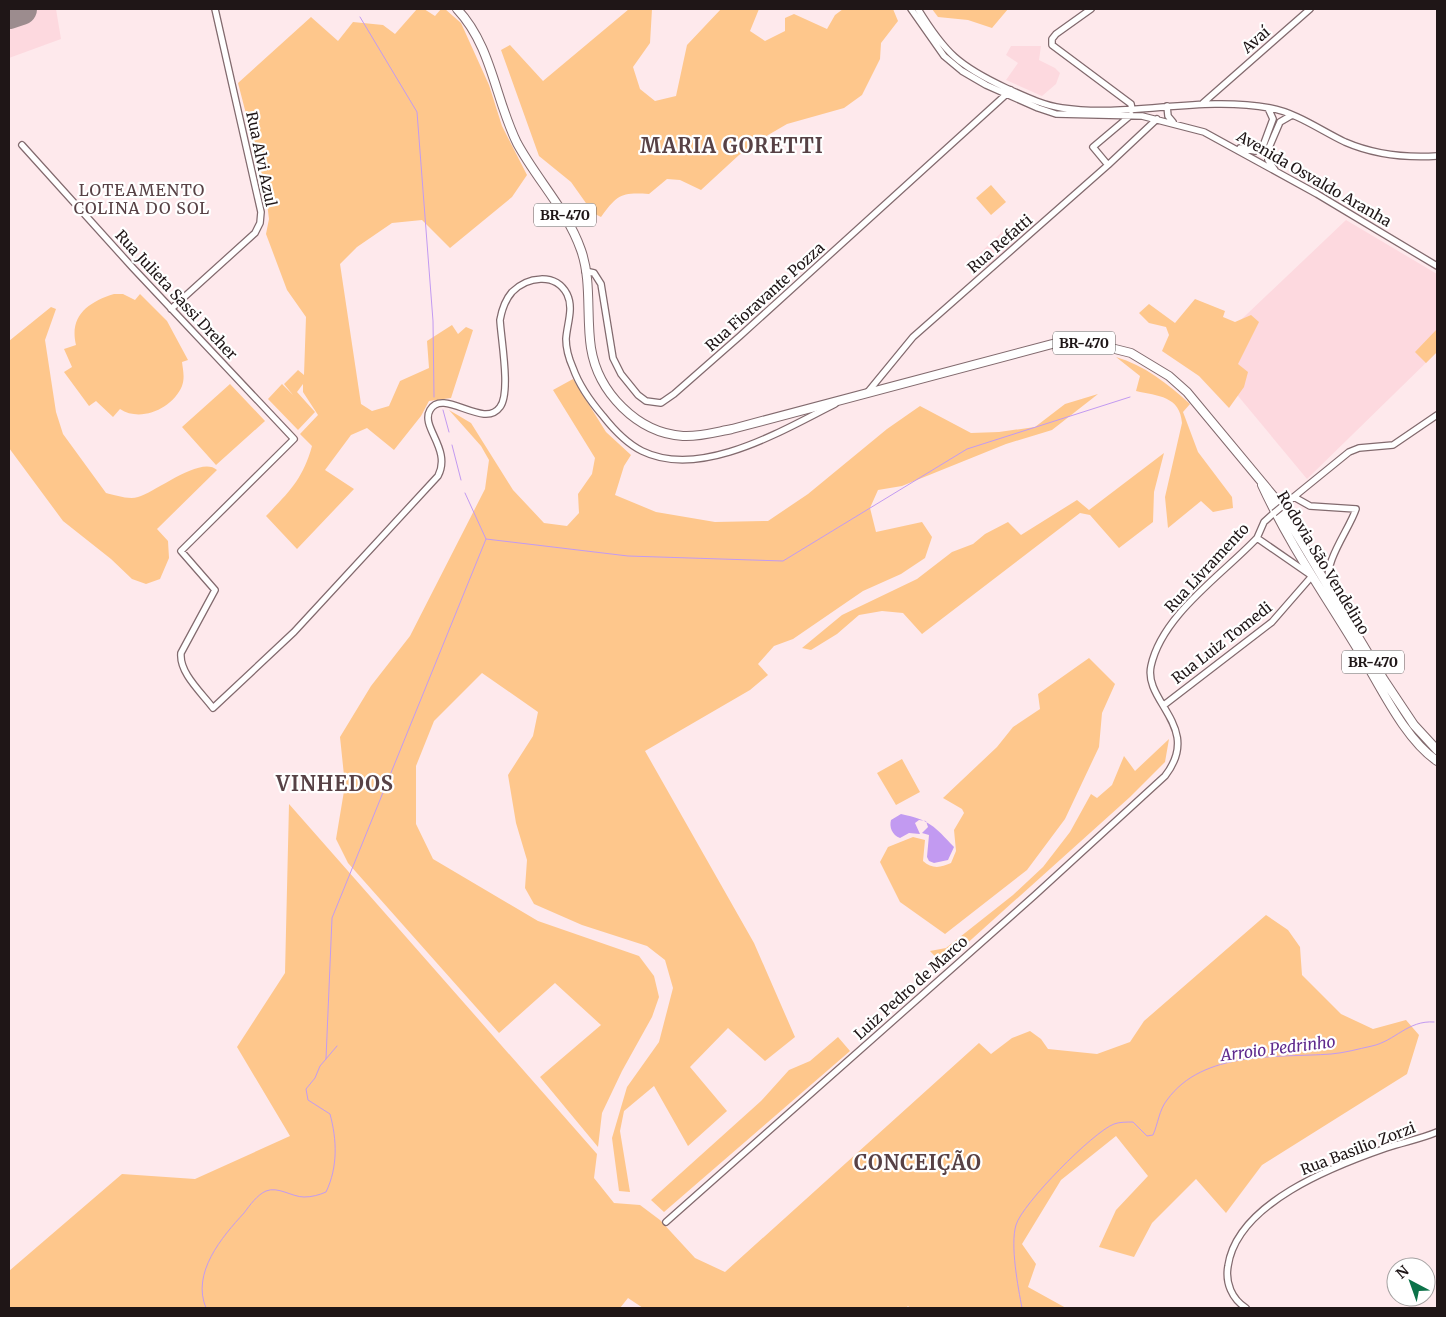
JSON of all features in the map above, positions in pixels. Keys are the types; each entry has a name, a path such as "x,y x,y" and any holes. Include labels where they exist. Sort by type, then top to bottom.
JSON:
{"highway":[{"name":"BR-470","path":"457,9 469,22 481,45 516,141 572,227 582,252 586,271 591,346 599,375 611,394 640,421 655,429 682,436 711,433 1056,343 1080,343 1114,348 1149,362 1187,392 1278,502 1403,710 1437,750"},
{"name":"Rodovia São Vendelino","path":"1256,475 1312,576 1398,715 1422,747 1437,761"}],"street":[{"name":"Rua Alvi Azul","path":"171,309 255,233 260,223 260,212 250,161 215,9"},
{"path":"911,9 937,47 951,63 968,75 1036,102 1061,108 1086,110 1203,103 1268,108 1292,115 1345,142 1381,154 1405,158 1437,156"},
{"path":"918,9 939,42 960,64 1009,92"},
{"path":"1091,9 1056,34 1051,43 1062,55 1132,104 1131,115 1093,147 1108,165"},
{"name":"Avaí","path":"1203,103 1310,9"},
{"path":"1218,90 1215,97 1218,103"},
{"name":"Rua Fioravante Pozza","path":"586,271 594,274 601,284 613,358 621,374 638,395 646,401 661,403 674,394 740,336 1009,92"},
{"name":"Avenida Osvaldo Aranha","path":"1009,92 1056,114 1131,115 1157,119 1204,132 1277,172 1437,266"},
{"path":"1167,106 1168,116 1174,123"},
{"path":"1233,147 1255,152 1262,148 1273,119 1268,108"},
{"path":"1277,172 1268,160 1268,150 1280,122 1292,115"},
{"name":"Rua Refatti","path":"867,393 913,337 1108,165 1157,119"},
{"name":"Rua Julieta Sassi Dreher","path":"22,145 171,309 294,439 181,551 215,590 181,653 180,660 183,668 213,708 294,632 438,476 443,461 429,419 429,411 434,406 448,404 487,414 494,413 501,406 505,389 500,320 502,308 512,292 528,281 542,278 551,280 563,288 569,301 566,340 568,354 574,371 592,403 612,428 629,444 644,452 667,458 684,459 726,454 848,398"},
{"name":"Rua Livramento","path":"1170,770 1177,756 1178,742 1174,724 1153,684 1150,672 1155,654 1167,631 1179,614 1257,538 1264,522 1349,452 1359,448 1393,445 1437,415"},
{"path":"1294,497 1310,506 1356,509 1332,560 1328,575 1332,594"},
{"path":"1257,538 1312,576"},
{"path":"1316,568 1326,567 1332,560"},
{"name":"Rua Luiz Tomedi","path":"1164,705 1272,622 1312,576"},
{"name":"Luiz Pedro de Marco","path":"666,1222 1034,895 1170,770"},
{"name":"Rua Basilio Zorzi","path":"1246,1308 1233,1296 1227,1270 1230,1254 1253,1220 1296,1186 1386,1148 1437,1132"}],"shaded area":[{"path":"9,9 56,9 61,39 9,58"},
{"path":"417,9 424,9 435,16 441,9 445,9 461,23 489,85 502,126 527,175 512,197 450,248 422,220 392,223 357,247 340,264 361,404 372,411 389,406 400,381 429,368 427,341 452,325 458,334 466,327 473,330 451,398 429,401 421,416 394,450 367,428 351,435 325,470 354,489 297,549 266,516 300,476 312,446 300,434 318,415 303,392 303,384 297,392 315,412 298,430 268,399 282,384 293,395 284,384 298,370 304,375 306,317 287,290 266,234 269,219 265,187 238,83 311,17 338,41 353,22 383,25 395,34"},
{"path":"629,9 652,9 650,43 633,67 640,89 655,101 676,96 687,45 721,9 759,9 750,31 765,41 785,31 785,18 794,14 827,29 835,15 843,9 893,9 898,21 881,43 880,59 862,95 844,108 787,124 739,155 701,190 680,180 667,179 649,194 621,196 611,204 601,217 593,213 571,182 539,156 501,50 510,45 543,81"},
{"path":"932,9 1008,9 992,28 968,20 938,17"},
{"path":"1011,46 1041,46 1039,60 1055,68 1060,73 1056,84 1042,96 1006,80 1018,63 1006,55"},
{"path":"991,185 1006,202 991,215 976,198"},
{"path":"1346,220 1437,274 1437,352 1307,479 1204,355"},
{"path":"1005,229 1018,244 988,268 977,256"},
{"path":"114,294 123,294 135,300 140,294 167,321 188,360 182,362 184,374 182,386 178,394 164,407 156,411 137,414 128,413 120,409 113,417 96,401 89,406 64,372 72,367 64,349 76,345 75,326 78,318 96,301"},
{"path":"1195,299 1225,311 1223,317 1235,322 1251,315 1259,322 1238,364 1248,372 1244,387 1229,408 1199,376 1162,351 1169,335 1166,327 1149,323 1139,313 1149,304 1175,323"},
{"path":"51,307 56,309 45,340 56,412 63,434 106,493 134,498 200,467 210,467 217,470 157,529 168,541 169,558 160,579 146,584 132,579 111,559 63,521 9,448 9,341"},
{"path":"1437,329 1437,352 1426,363 1415,352"},
{"path":"1116,357 1126,360 1155,376 1190,404 1183,412 1198,452 1232,497 1233,508 1213,512 1201,501 1168,528 1165,497 1182,423 1180,414 1172,402 1160,396 1136,391 1140,376"},
{"path":"573,379 606,432 631,455 624,466 615,495 656,512 715,522 768,521 808,494 887,429 920,406 971,433 999,432 1035,427 1065,404 1098,394 1052,430 1006,444 902,486 878,490 870,508 876,532 922,522 932,537 925,558 901,574 863,591 793,639 774,646 758,664 768,675 750,690 645,751 754,943 795,1037 765,1061 728,1028 690,1067 727,1111 688,1146 654,1086 624,1111 620,1131 630,1192 619,1191 612,1138 627,1087 659,1042 673,988 665,960 647,946 582,925 534,904 525,888 527,860 516,823 508,775 533,736 538,712 482,673 434,721 416,766 416,824 433,859 538,921 639,956 654,976 659,997 652,1017 622,1071 602,1113 598,1147 540,1077 601,1025 555,983 499,1033 348,863 336,839 345,785 340,737 371,686 410,636 485,489 489,460 481,446 449,410 471,423 513,490 544,523 567,526 579,513 578,494 592,474 595,458 553,390"},
{"path":"230,384 265,421 216,465 182,427"},
{"path":"1164,453 1154,492 1153,522 1119,548 1090,515 1080,513 922,634 903,613 882,611 859,615 837,634 811,650 802,648 842,615 917,579 952,552 973,544 985,534 1008,522 1021,535 1077,500 1089,510"},
{"path":"1089,658 1115,684 1102,713 1099,747 1065,819 1027,870 945,934 900,902 880,862 888,847 913,837 925,840 923,861 926,864 936,867 951,863 956,851 954,830 964,813 962,809 943,798 997,747 1013,727 1040,709 1038,694"},
{"path":"1169,739 1165,762 1130,797 943,965 930,951 946,948 1013,895 1043,867 1070,832 1091,794 1097,798 1112,785 1124,756 1135,771"},
{"path":"902,759 920,792 896,805 877,773"},
{"path":"289,804 597,1154 594,1178 614,1203 640,1205 660,1220 695,1258 725,1272 979,1043 991,1054 1012,1038 1030,1031 1041,1039 1048,1049 1097,1054 1130,1042 1144,1021 1266,915 1288,930 1300,947 1302,975 1341,1014 1373,1029 1406,1020 1419,1035 1407,1074 1262,1165 1226,1213 1196,1179 1152,1223 1134,1257 1099,1247 1116,1210 1148,1176 1116,1136 1061,1180 1022,1244 1036,1264 1028,1287 1066,1308 910,1308 908,1306 906,1308 643,1308 628,1298 620,1308 9,1308 9,1271 122,1174 195,1179 290,1136 237,1047 285,973"},
{"path":"901,814 923,821 919,820 915,823 920,834 909,833 900,838 893,833 891,820"},
{"path":"926,822 954,847 948,860 934,863 929,861 927,857 929,835 922,833 928,827"},
{"path":"838,1037 850,1051 664,1212 651,1200 761,1101 789,1070 810,1061"}],"waterway":[{"path":"360,17 417,112 433,321 434,397"},
{"path":"486,539 628,556 783,561 967,449 1130,397"},
{"path":"443,410 449,432"},
{"path":"452,445 461,480"},
{"path":"326,1059 332,918 486,539 465,493"},
{"name":"Arroio Pedrinho","path":"1022,1308 1014,1255 1016,1225 1031,1201 1044,1186 1075,1154 1104,1130 1116,1123 1133,1122 1147,1136 1153,1135 1164,1104 1182,1084 1200,1072 1220,1065 1265,1057 1346,1052 1388,1040 1417,1024 1434,1022"},
{"path":"206,1308 202,1295 203,1282 211,1256 218,1244 257,1198 266,1191 271,1190 304,1197 326,1192 333,1173 335,1153 332,1124 330,1114 308,1100 306,1089 315,1078 320,1066 337,1046"}],"runway":[{"path":"9,13 21,9"}],"district":[{"name":"MARIA GORETTI","path":"732,146"},
{"name":"LOTEAMENTO COLINA DO SOL","path":"142,199"},
{"name":"VINHEDOS","path":"335,784"},
{"name":"CONCEIÇÃO","path":"918,1163"}]}
